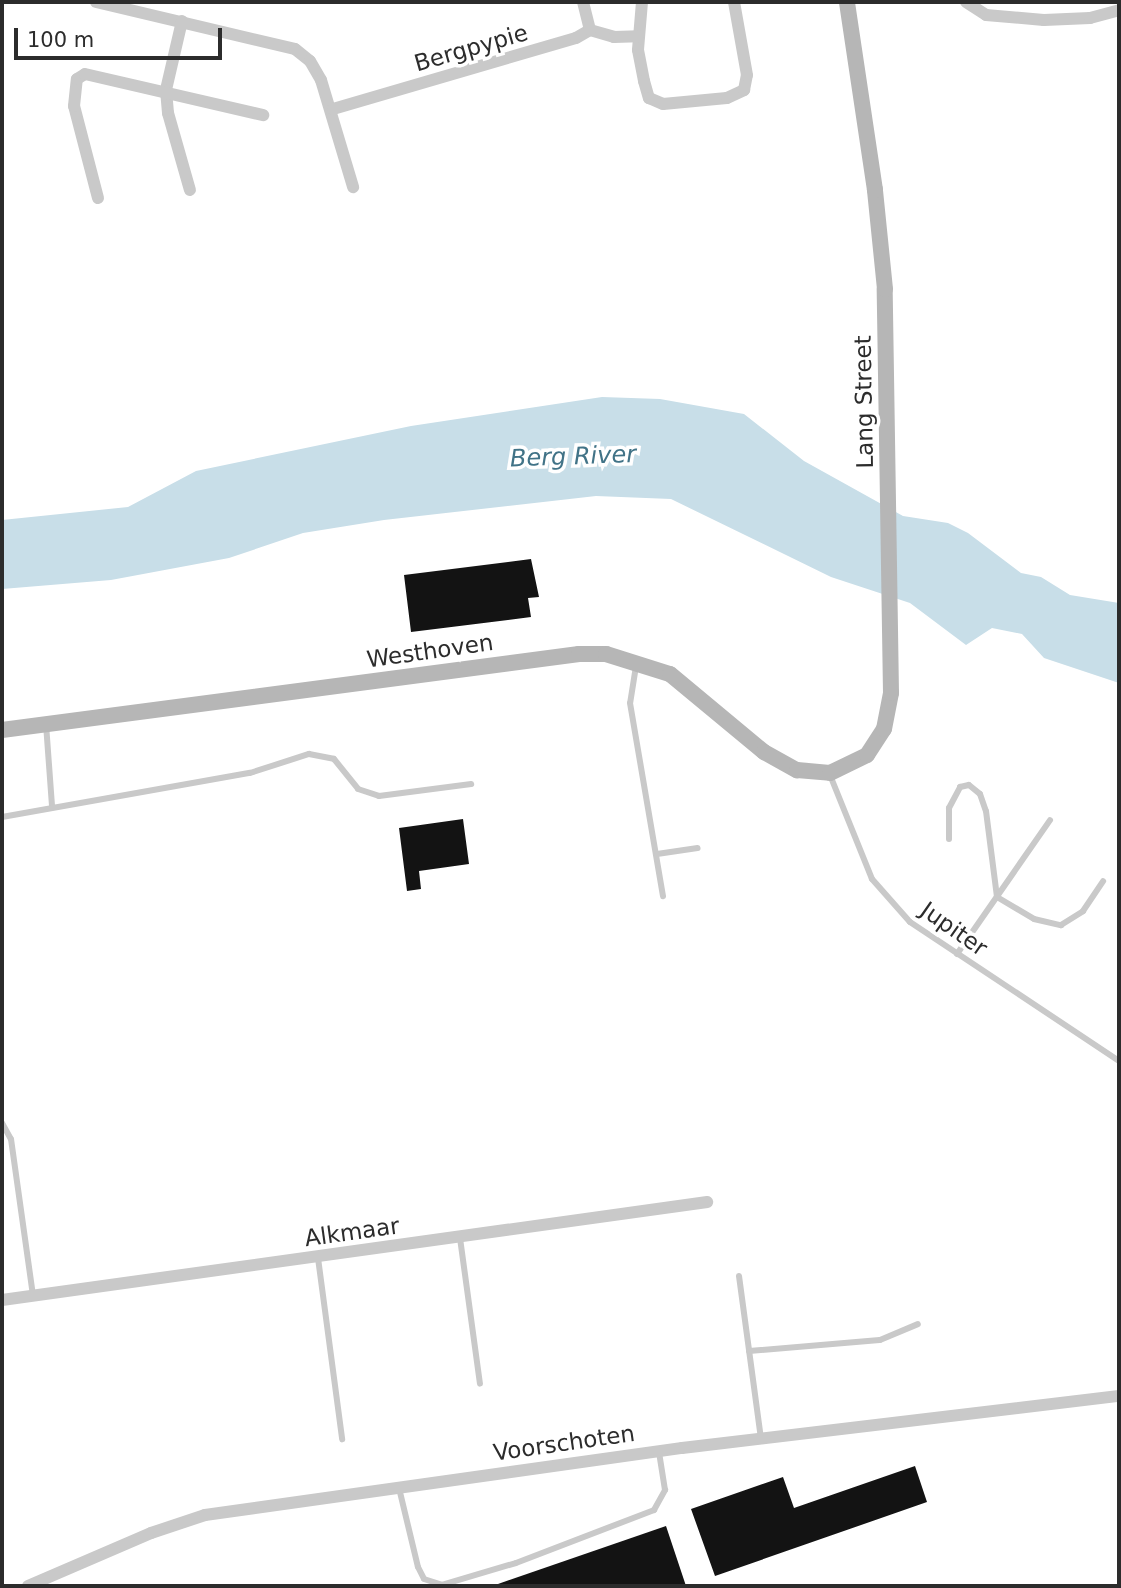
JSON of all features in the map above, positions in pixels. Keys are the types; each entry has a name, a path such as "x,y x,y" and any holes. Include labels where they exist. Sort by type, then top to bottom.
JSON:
{"street":[{"path":"96,2 295,49 310,61 333,109 353,187"},
{"path":"583,2 590,30 614,37 638,36"},
{"path":"642,2 638,36 644,81 654,103 737,96 747,84 734,2"},
{"name":"Lang Street","path":"830,774 867,755 884,729 891,694 884,289 874,178 847,2"},
{"path":"966,2 986,15 1044,20 1090,18 1119,10"},
{"path":"182,21 166,90 167,113 190,190"},
{"name":"Bergpypie","path":"333,109 561,44 590,30"},
{"path":"98,198 74,106 77,79 93,74 263,116"},
{"name":"Westhoven","path":"2,730 579,654 638,661 688,685 781,764 830,774"},
{"name":"Alkmaar","path":"2,1300 707,1202"},
{"name":"Voorschoten","path":"28,1586 151,1533 205,1515 659,1451 1119,1396"}],"lane":[{"path":"638,661 630,703 663,896"},
{"path":"46,724 52,806"},
{"path":"2,817 250,773 309,754 334,759 358,789 379,796 471,784"},
{"name":"Jupiter","path":"830,774 872,879 910,922 1119,1061"},
{"path":"948,839 949,807 960,787 969,785 980,794 986,811 997,897"},
{"path":"957,954 1050,820"},
{"path":"657,854 698,848"},
{"path":"997,897 1034,919 1061,925 1083,911 1103,881"},
{"path":"2,1123 11,1139 33,1295"},
{"path":"460,1238 480,1384"},
{"path":"317,1258 342,1438"},
{"path":"739,1276 761,1438"},
{"path":"749,1351 880,1340 918,1324"},
{"path":"399,1486 418,1567 424,1579 442,1585 516,1563 654,1510 665,1490 659,1451"}],"water":[{"name":"Berg River","path":"602,397 660,399 744,414 804,461 903,516 948,523 968,533 1021,573 1041,577 1070,595 1119,603 1119,683 1044,658 1022,634 992,628 966,645 910,603 831,577 671,499 596,496 384,520 303,533 229,558 111,580 2,589 2,520 128,507 196,471 411,426"}],"building":[{"path":"531,559 539,597 528,598 531,617 411,632 404,575"},
{"path":"463,819 469,864 419,871 421,889 407,891 399,828"},
{"path":"915,1466 927,1502 715,1576 691,1509 783,1477 794,1508"},
{"path":"666,1526 686,1586 498,1586 498,1584"}]}
